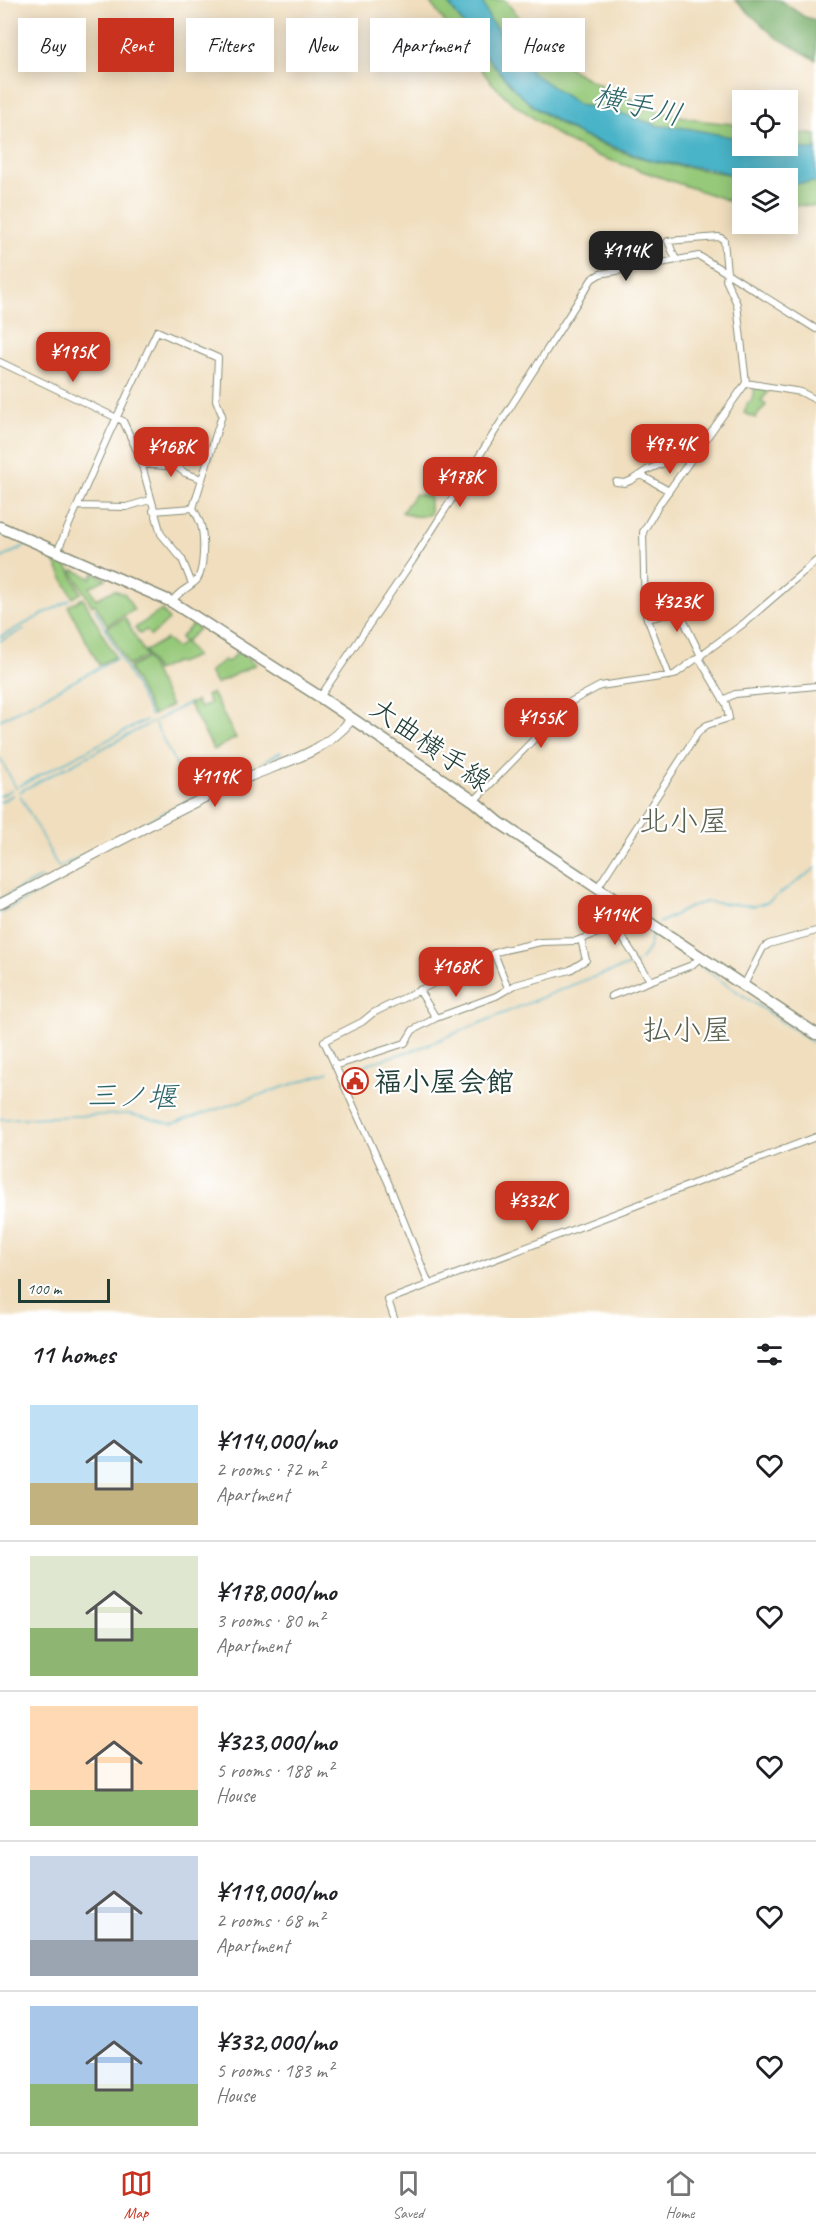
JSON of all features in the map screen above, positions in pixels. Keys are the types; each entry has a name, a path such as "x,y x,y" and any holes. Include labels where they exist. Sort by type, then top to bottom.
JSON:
{"main road":[{"name":"大曲横手線","path":"0,527 172,602 320,697 474,801 500,823 816,1034"}],"street":[{"path":"669,676 645,612 643,532 669,491 746,383 737,304 726,280 724,240 719,237 668,241 675,260"},
{"path":"320,697 413,560 592,279 600,274 699,256 816,329"},
{"path":"57,552 157,331 218,358 216,400 222,415 193,508 202,526 200,574 197,580 176,595 172,602"},
{"path":"0,362 123,420 141,464 161,534 182,559 192,584"},
{"path":"746,383 801,392 816,400"},
{"path":"616,482 625,483 647,470 678,457 711,431"},
{"path":"141,464 177,467 185,473 202,479"},
{"path":"641,475 669,491"},
{"path":"78,506 126,507 150,500"},
{"path":"153,511 193,508"},
{"path":"474,801 570,702 600,686 674,675 700,657 816,561"},
{"path":"598,887 699,730 729,718 726,704 700,657 679,611 647,619"},
{"path":"723,700 735,694 816,686"},
{"path":"0,904 234,783 314,752 339,734 352,719"},
{"path":"429,1284 388,1182 324,1041 362,1022 373,1013 494,953 541,942 576,941 597,933 629,909"},
{"path":"613,923 650,980"},
{"path":"744,985 763,948 769,944 816,931"},
{"path":"335,1066 405,1043 413,1030 436,1018 496,996 515,985 554,975 582,964 586,960 586,954 581,939"},
{"path":"494,953 508,988"},
{"path":"611,996 692,965 701,957"},
{"path":"419,990 436,1018"},
{"path":"394,1318 388,1300 816,1137"}],"green space":[{"path":"428,0 446,0 459,18 442,18"},
{"path":"482,0 505,0 520,18 502,18 502,35 489,18"},
{"path":"735,0 780,0 805,17 816,20 816,60 774,36"},
{"path":"490,60 519,94 533,106 582,136 636,156 732,175 732,202 598,156 563,139 511,102 483,72 490,72"},
{"path":"531,72 576,72 658,111 704,121 732,124 732,137 685,128 659,126 614,111 579,105"},
{"path":"798,133 816,135 816,150 798,148"},
{"path":"816,182 816,206 798,205 798,183"},
{"path":"755,387 770,389 761,401 766,405 755,418 744,413 748,402 751,402"},
{"path":"415,494 430,496 430,514 416,516 402,512"},
{"path":"52,557 65,561 81,593 73,598"},
{"path":"72,571 91,578 94,573 106,579 90,587 96,599 114,590 125,594 134,610 107,625 95,604 92,606"},
{"path":"83,598 115,657 99,665 68,606"},
{"path":"162,610 169,620 151,636 146,630 140,634 135,628"},
{"path":"125,618 146,656 128,666 107,627"},
{"path":"193,624 199,629 185,642 196,656 156,671 145,651 166,639 176,648 184,642 180,638"},
{"path":"239,651 256,664 216,684 209,672 224,660 228,662"},
{"path":"147,658 171,706 153,715 129,668"},
{"path":"212,693 236,738 214,750 189,704 196,701 200,708 210,703 206,696"}],"water":[{"path":"446,0 482,0 489,18 459,18"},
{"path":"490,20 502,35 502,72 531,72 579,105 614,111 659,126 685,128 732,137 732,156 798,156 798,148 816,150 816,182 798,183 798,168 732,168 732,174 653,161 580,135 536,108 519,94 490,60"}],"waterway":[{"path":"0,559 28,544"},
{"path":"0,637 70,600"},
{"path":"95,609 151,716"},
{"path":"0,641 24,629"},
{"path":"0,720 116,659"},
{"path":"157,720 189,703"},
{"path":"19,786 146,720"},
{"path":"154,722 193,797"},
{"path":"19,792 151,723"},
{"path":"260,764 281,752"},
{"path":"0,758 16,788"},
{"path":"197,795 254,767"},
{"path":"0,796 11,790"},
{"path":"0,802 13,795"},
{"path":"20,795 58,867"},
{"path":"60,867 190,799"},
{"name":"三ノ堰","path":"659,923 692,906 706,902 755,906 768,902 816,868"},
{"path":"0,899 42,877"},
{"path":"0,913 59,882"},
{"path":"628,916 691,960"},
{"name":"三ノ堰","path":"641,960 649,948 651,936"},
{"name":"三ノ堰","path":"343,1071 417,1049 582,981 637,963"},
{"path":"698,965 816,1045"},
{"name":"三ノ堰","path":"0,1119 129,1114 172,1124 329,1072"}],"place":[{"name":"福小屋会館","path":"355,1081"}],"district":[{"name":"北小屋","path":"684,821"},
{"name":"払小屋","path":"687,1030"}],"water label":[{"name":"横手川","path":"638,105"}]}
